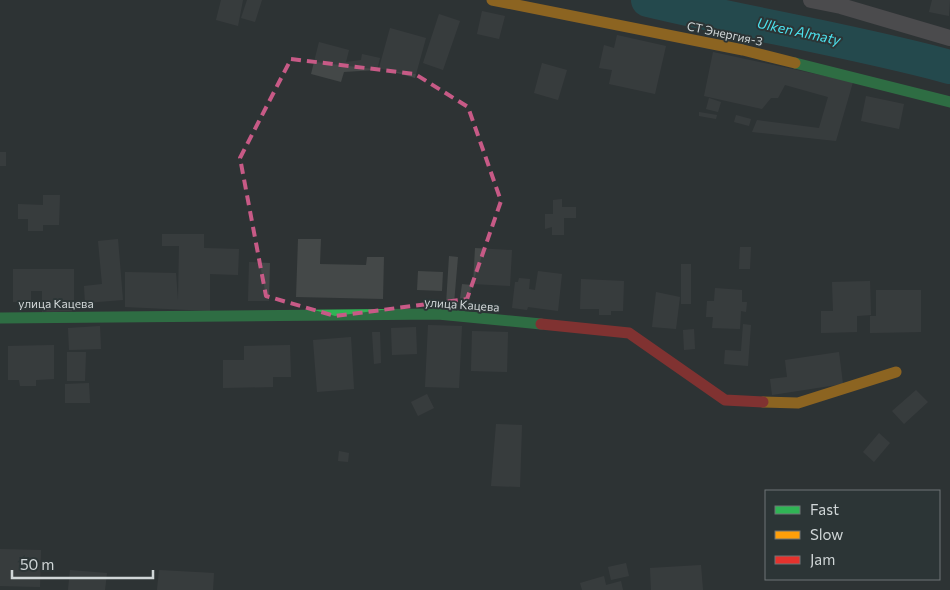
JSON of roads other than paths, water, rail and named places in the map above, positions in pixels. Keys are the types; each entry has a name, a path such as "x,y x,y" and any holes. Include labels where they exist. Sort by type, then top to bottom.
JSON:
{"street":[{"name":"СТ Энергия-3","path":"492,0 743,50 950,102"},
{"path":"811,0 841,6 950,38"},
{"name":"улица Кацева","path":"0,318 438,314 629,333 725,400 798,403 896,372"}],"waterway":[{"name":"Ulken Almaty","path":"648,0 912,57 950,67"}]}
